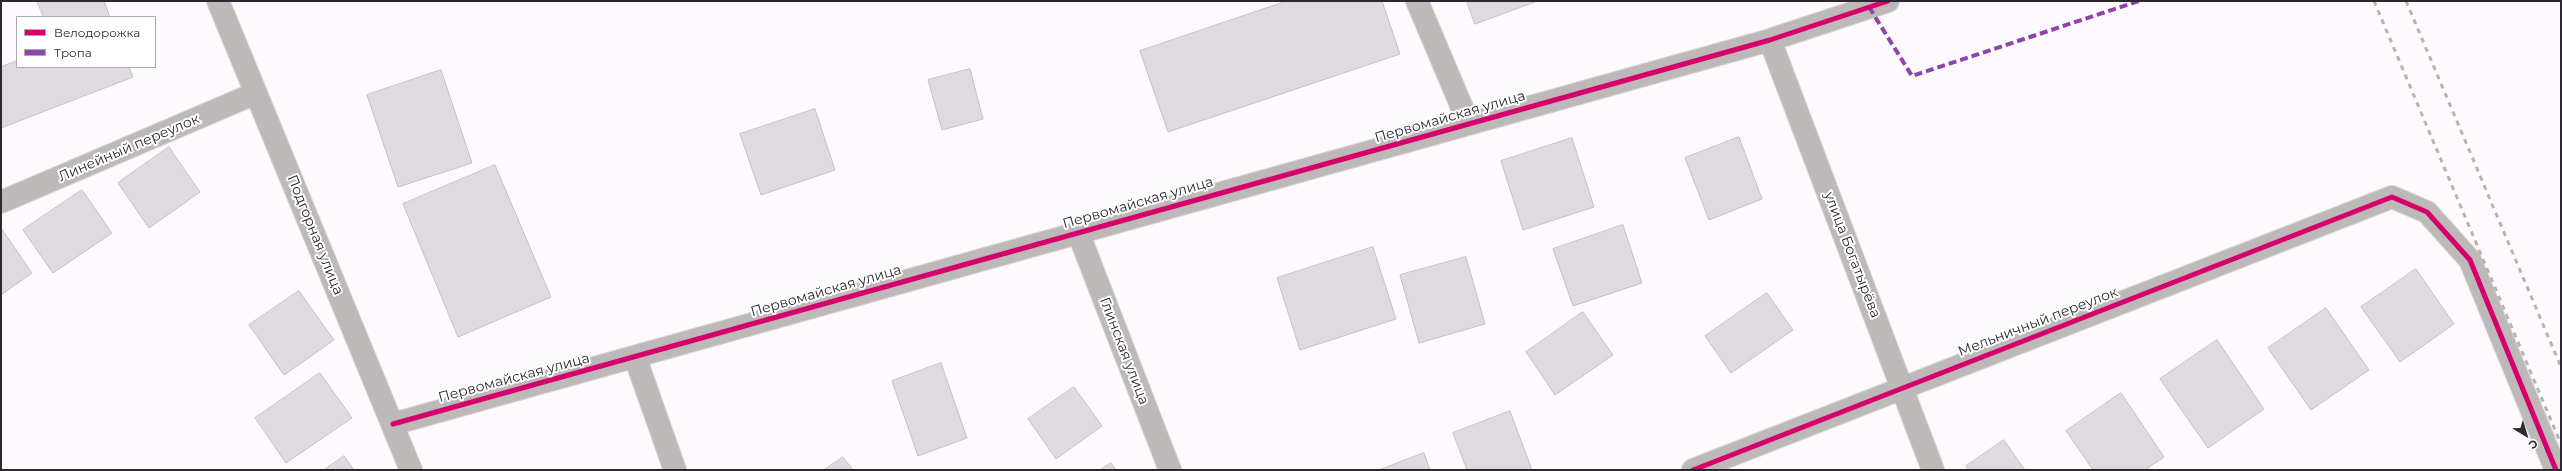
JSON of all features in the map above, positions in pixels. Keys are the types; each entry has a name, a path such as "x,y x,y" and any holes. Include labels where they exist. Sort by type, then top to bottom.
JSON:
{"street":[{"name":"Подгорная улица","path":"218,1 411,470"},
{"path":"1417,1 1468,124"},
{"name":"Первомайская улица","path":"393,424 1770,40 1888,1"},
{"name":"улица Богатырёва","path":"1770,40 1933,470"},
{"name":"Линейный переулок","path":"1,202 256,93"},
{"name":"Мельничный переулок","path":"1693,470 2392,197 2427,212 2470,260 2556,470"},
{"name":"Глинская улица","path":"1078,232 1170,470"},
{"path":"635,357 675,470"}],"building":[{"path":"37,1 104,1 110,16 44,16"},
{"path":"1287,1 1382,1 1400,54 1168,132 1140,51"},
{"path":"1467,1 1534,1 1535,2 1475,24"},
{"path":"16,61 16,68 129,68 133,77 1,128 1,67"},
{"path":"970,69 983,119 942,130 928,80"},
{"path":"441,70 472,163 398,187 367,95"},
{"path":"815,109 835,170 761,195 740,134"},
{"path":"1739,137 1762,199 1709,220 1685,158"},
{"path":"1572,138 1594,207 1523,230 1501,161"},
{"path":"169,147 200,192 149,228 118,183"},
{"path":"495,165 551,297 458,337 403,204"},
{"path":"82,190 112,233 53,273 23,230"},
{"path":"1623,225 1642,283 1573,306 1553,249"},
{"path":"1,228 32,273 1,295"},
{"path":"1373,247 1396,319 1300,350 1277,278"},
{"path":"1466,257 1485,324 1419,343 1400,275"},
{"path":"2416,269 2454,324 2400,362 2361,307"},
{"path":"299,291 334,340 284,375 249,325"},
{"path":"1767,293 1793,330 1731,373 1705,336"},
{"path":"2326,308 2369,370 2311,410 2268,348"},
{"path":"1583,312 1613,355 1555,395 1526,352"},
{"path":"2217,340 2264,409 2208,448 2160,379"},
{"path":"941,363 967,438 918,456 892,381"},
{"path":"320,373 352,418 286,463 255,418"},
{"path":"1074,387 1102,426 1056,459 1028,419"},
{"path":"2121,393 2164,457 2145,470 2093,470 2066,431"},
{"path":"1510,411 1532,470 1467,470 1453,433"},
{"path":"2004,440 2025,470 1969,470 1966,466"},
{"path":"1424,453 1430,470 1379,470"},
{"path":"344,456 354,470 324,470"},
{"path":"843,457 853,470 824,470"},
{"path":"1111,463 1116,470 1100,470"}],"railway":[{"path":"2374,1 2561,444"},
{"path":"2406,1 2561,367"}],"marked path":[{"path":"1869,7 1912,76 2139,1"}],"cycle path":[{"path":"393,424 1770,40 1888,1"},
{"path":"1693,470 2392,197 2427,212 2470,260 2556,470"}]}
